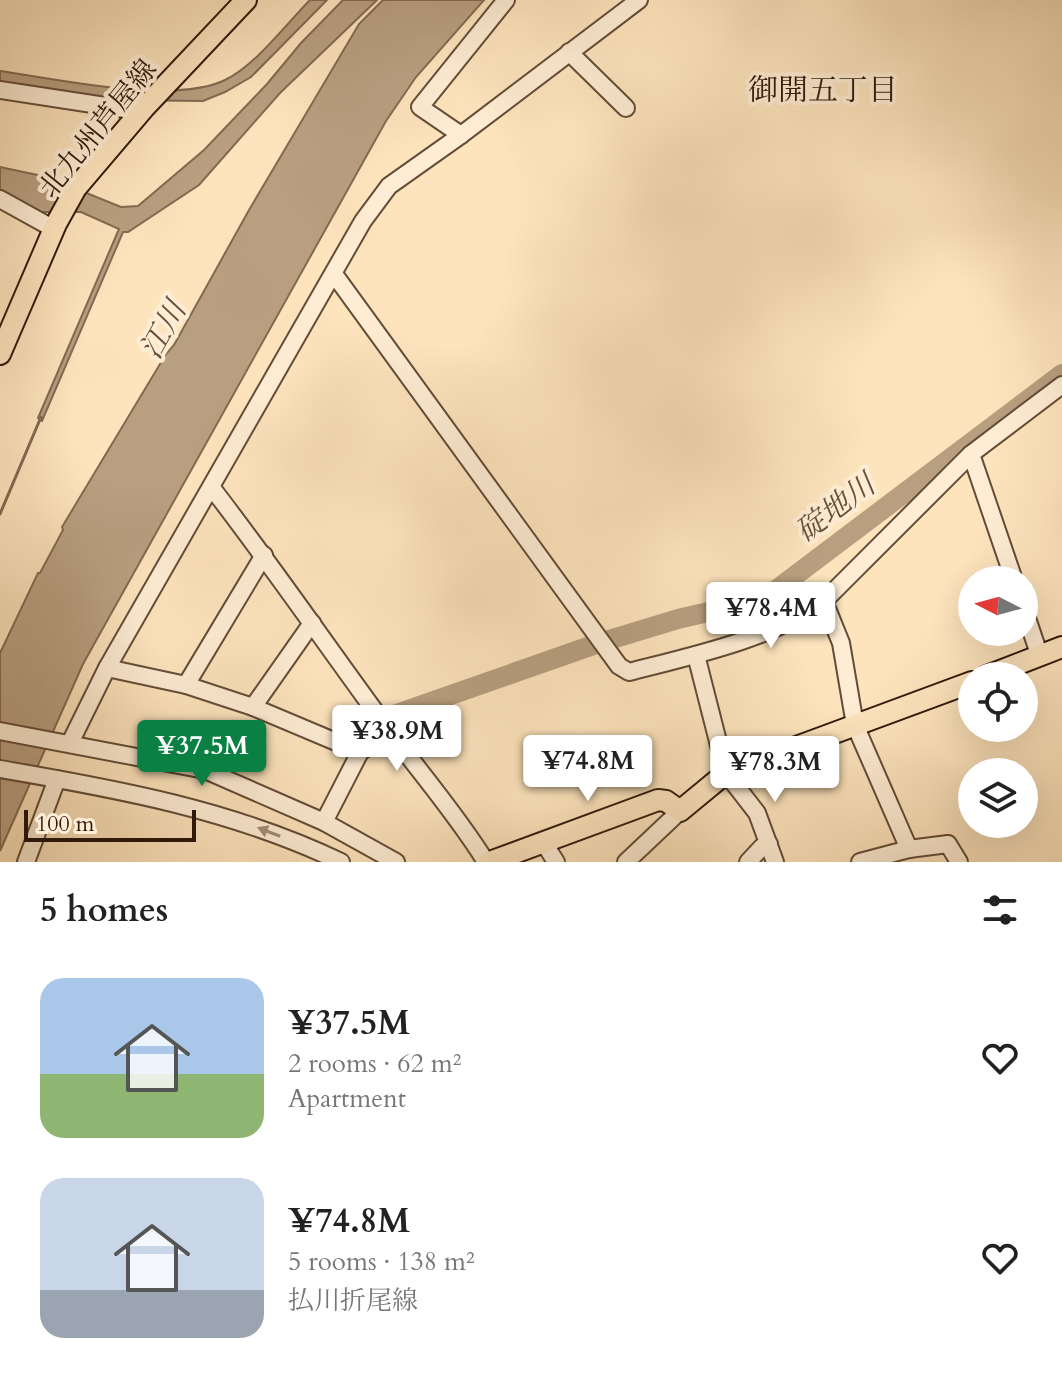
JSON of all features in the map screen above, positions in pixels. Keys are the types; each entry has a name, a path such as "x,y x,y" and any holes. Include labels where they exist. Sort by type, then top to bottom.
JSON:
{"main road":[{"name":"北九州芦屋線","path":"0,323 71,186 230,0"},
{"name":"北九州芦屋線","path":"134,109 246,0"},
{"name":"北九州芦屋線","path":"0,354 50,224"},
{"path":"1026,662 1062,647"},
{"path":"488,862 658,800 666,801 680,811 726,773 958,687"}],"street":[{"path":"461,135 420,107 506,0"},
{"path":"66,742 363,221 389,186 639,0"},
{"path":"569,52 626,108"},
{"path":"0,90 134,109"},
{"path":"0,199 50,224"},
{"path":"334,274 619,666 629,672 696,655 791,622 824,601 971,454 1062,385"},
{"path":"971,454 1009,566"},
{"path":"212,488 488,862"},
{"path":"186,685 264,555"},
{"path":"824,601 841,643 855,725 909,849"},
{"path":"253,707 312,623"},
{"path":"1036,646 1040,657"},
{"path":"696,655 726,773 757,813 775,862"},
{"path":"107,668 186,685 253,707 360,752"},
{"path":"0,731 205,770 324,822 396,862"},
{"path":"324,822 360,752 390,731"},
{"path":"0,769 190,806 257,827 341,862"},
{"path":"26,862 50,778"},
{"path":"626,862 680,811"},
{"path":"544,843 556,862"},
{"path":"748,862 769,844"},
{"path":"860,862 909,849 948,844 959,862"}],"shaded area":[{"path":"310,0 327,0 251,77 203,101 111,100 0,84 0,71 115,88 176,90 203,87 225,80 248,65"},
{"path":"343,0 377,0 280,93 199,185 128,232 123,232 42,421 38,418 119,229 81,212 34,212 0,194 0,167 47,177 121,207 138,206 204,150"},
{"path":"383,0 484,0 416,77 386,121 83,664 0,851 0,653 62,527 174,345 249,210 359,24"}],"waterway":[{"name":"碇地川","path":"391,716 599,643 678,619 764,599 1062,374"},
{"path":"0,514 41,417"}],"district":[{"name":"御開五丁目","path":"823,90"}],"water label":[{"name":"江川","path":"163,330"}]}
